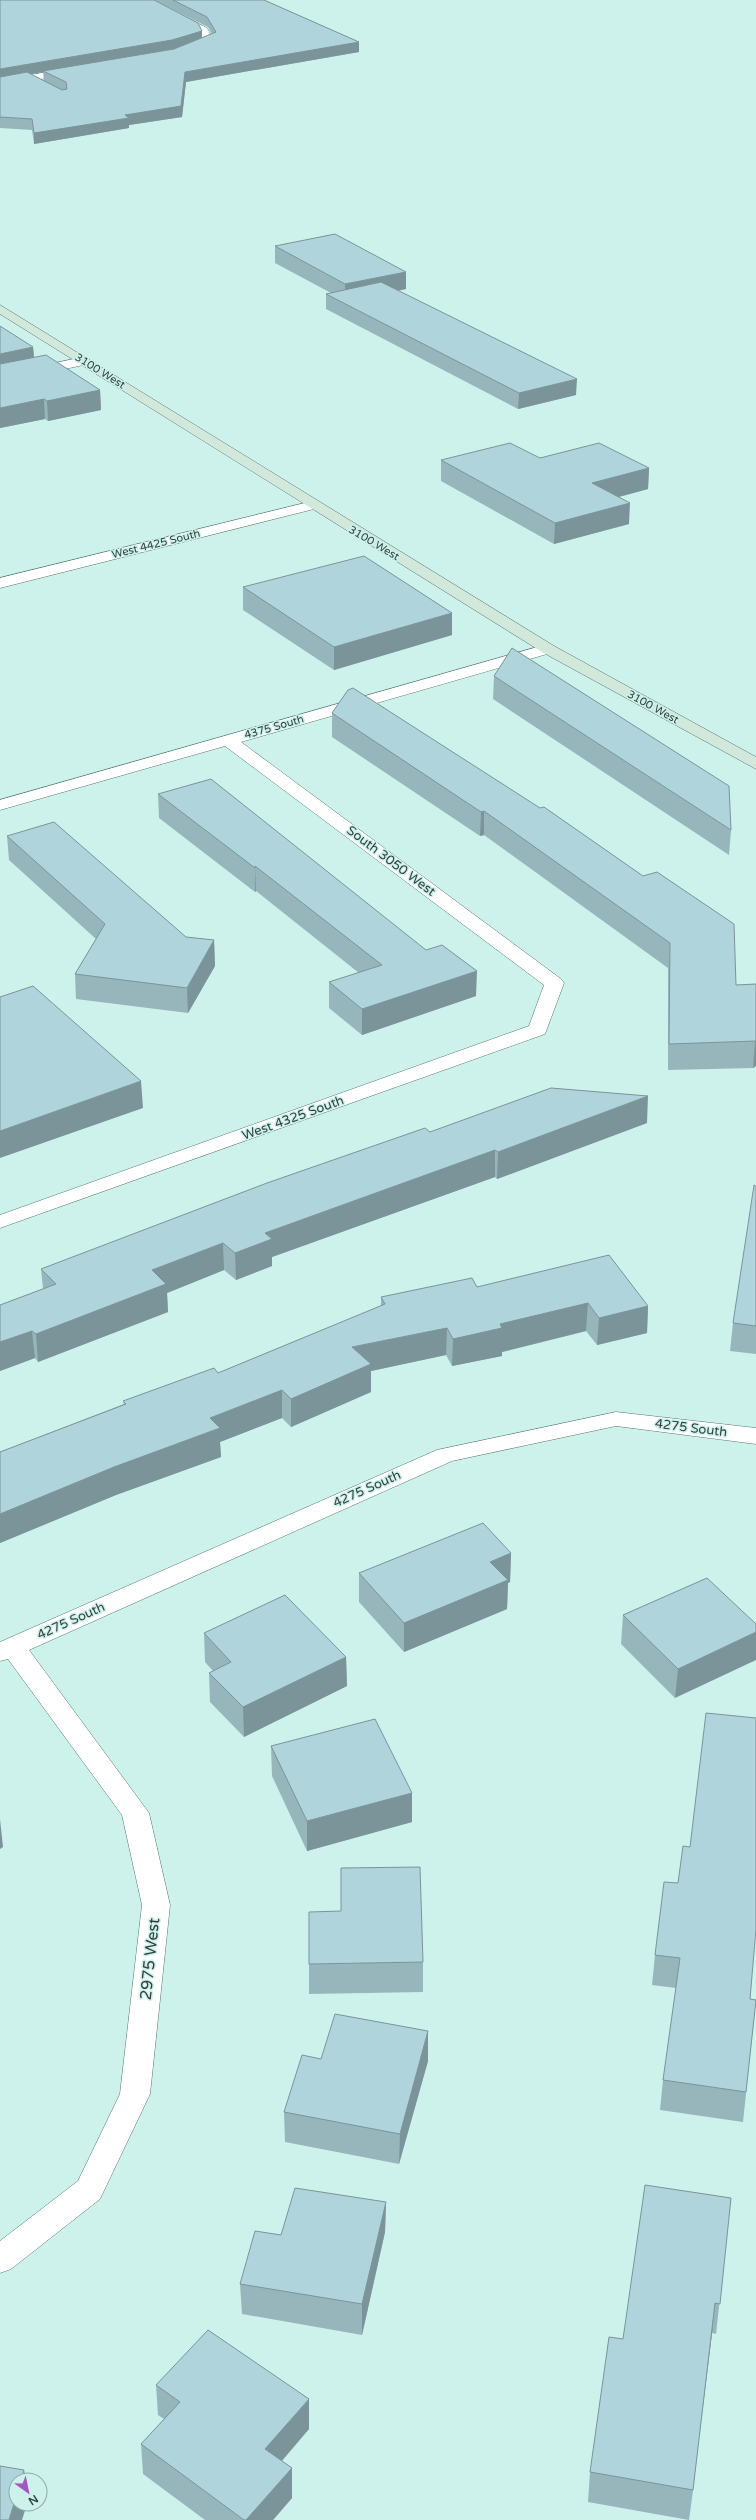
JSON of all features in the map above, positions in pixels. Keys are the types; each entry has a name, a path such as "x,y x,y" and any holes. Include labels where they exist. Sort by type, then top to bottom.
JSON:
{"street":[{"path":"144,0 204,30 210,43 181,52"},
{"path":"0,83 82,69"},
{"path":"29,78 42,85"},
{"name":"3100 West","path":"0,309 313,505 548,649 756,764"},
{"path":"0,379 83,361"},
{"name":"West 4425 South","path":"0,583 313,505"},
{"name":"4375 South","path":"0,805 548,649"},
{"name":"South 3050 West","path":"228,740 554,983"},
{"name":"West 4325 South","path":"0,1222 538,1030 554,983"},
{"name":"4275 South","path":"6,1650 445,1455 616,1419 756,1436"},
{"name":"2975 West","path":"0,2260 89,2190 135,2094 156,1905 135,1813 6,1650"}],"building":[{"path":"0,0 154,0 198,23 202,31 172,40 0,69"},
{"path":"173,0 264,0 359,42 185,72 181,106 125,115 129,118 34,133 32,119 0,117 0,77 27,72 62,90 67,89 66,82 43,71 174,49 216,32 207,17"},
{"path":"335,234 406,272 345,284 275,246"},
{"path":"381,282 577,379 519,393 326,294"},
{"path":"0,326 33,347 0,354"},
{"path":"46,355 100,390 47,401 44,399 0,408 0,364"},
{"path":"510,443 540,458 599,443 649,468 592,483 630,503 555,523 441,460"},
{"path":"364,556 452,613 334,647 243,587"},
{"path":"512,648 729,786 731,830 494,676"},
{"path":"353,688 540,808 544,807 643,876 657,872 734,924 736,985 756,984 756,1041 669,1044 670,943 484,811 481,812 332,713 348,690"},
{"path":"211,779 426,950 442,945 477,971 362,1009 329,982 382,965 255,866 255,868 158,794"},
{"path":"54,822 186,937 214,940 187,988 75,974 105,924 7,836"},
{"path":"33,986 141,1081 0,1131 0,997"},
{"path":"551,1088 648,1096 498,1152 495,1150 265,1233 272,1239 235,1253 223,1243 152,1270 166,1284 36,1334 32,1331 0,1342 0,1305 56,1284 41,1269 267,1183 425,1128 430,1132"},
{"path":"754,1185 756,1186 756,1326 733,1323"},
{"path":"609,1255 648,1306 599,1318 588,1303 500,1324 502,1328 453,1339 447,1328 352,1347 371,1364 291,1399 282,1390 210,1418 220,1428 114,1467 0,1514 0,1452 126,1404 123,1401 214,1368 218,1373 385,1304 381,1297 472,1278 477,1287"},
{"path":"483,1523 511,1553 490,1562 508,1580 404,1623 359,1573"},
{"path":"707,1578 756,1624 756,1632 678,1669 623,1615"},
{"path":"285,1595 346,1657 243,1707 209,1673 231,1662 204,1633"},
{"path":"706,1713 756,1718 756,1929 750,1999 756,2000 746,2092 663,2080 680,1958 655,1955 664,1882 678,1883 683,1846 690,1847"},
{"path":"375,1719 412,1793 307,1821 271,1746"},
{"path":"420,1867 423,1962 309,1964 309,1912 341,1911 341,1868"},
{"path":"335,2014 428,2031 400,2134 284,2112 302,2055 321,2059"},
{"path":"645,2185 731,2198 720,2304 715,2303 693,2490 590,2472 609,2337 623,2339"},
{"path":"295,2188 386,2202 362,2304 240,2284 255,2231 281,2235"},
{"path":"208,2330 309,2399 265,2449 292,2468 246,2520 141,2444 180,2402 156,2385"},
{"path":"0,2466 24,2470 23,2472 8,2472 8,2512 11,2512 9,2520 0,2520"}]}
